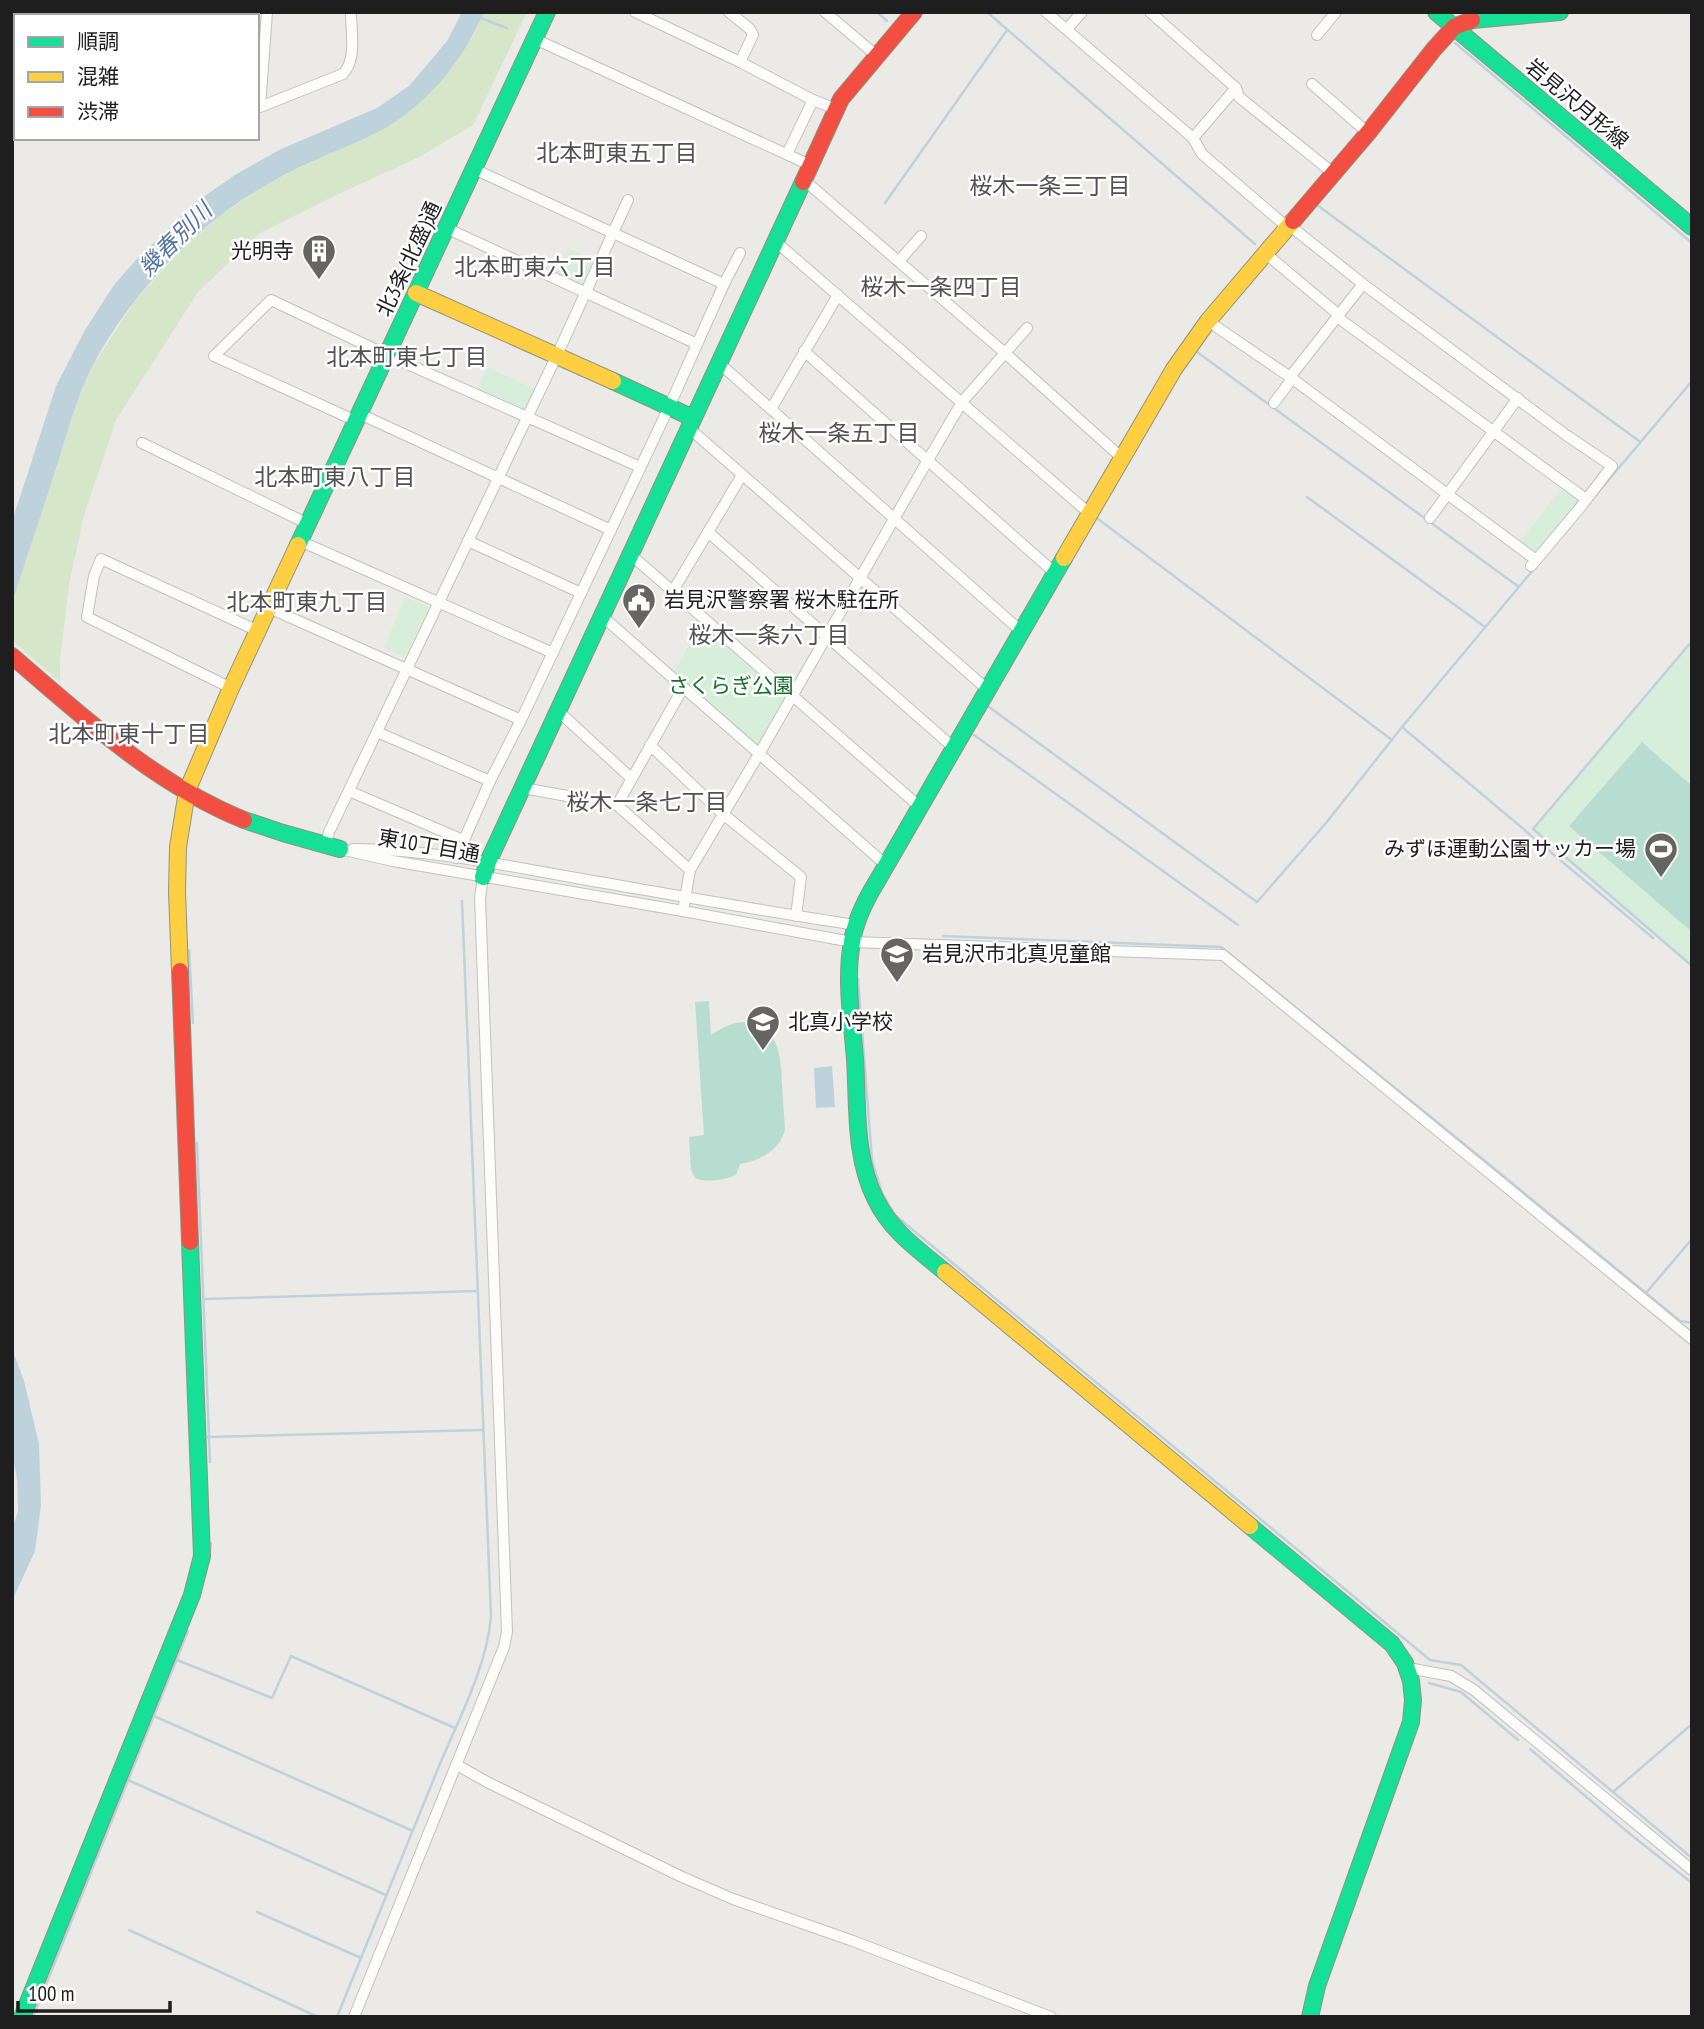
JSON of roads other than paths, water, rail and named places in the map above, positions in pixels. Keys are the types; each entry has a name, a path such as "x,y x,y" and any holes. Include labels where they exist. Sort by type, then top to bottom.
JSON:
{"street":[{"path":"267,12 260,107 343,74 351,60 351,12"},
{"name":"北3条(北盛)通","path":"22,2017 192,1595 202,1556 177,892 178,847 187,791 231,688 547,12"},
{"path":"635,12 836,109"},
{"path":"729,12 750,29 753,35 740,62"},
{"path":"825,12 877,56"},
{"path":"354,2017 504,1647 507,1632 480,898 485,869 841,99 914,12"},
{"path":"1046,12 1193,138 1202,154 1288,226 1566,435 1612,466 1534,563 1447,494 1291,378 1208,321"},
{"path":"1067,30 1082,12"},
{"path":"1150,12 1236,88 1239,97 1333,173"},
{"path":"1317,35 1336,12"},
{"name":"岩見沢月形線","path":"1436,12 1692,227"},
{"path":"1310,2017 1317,1986 1411,1723 1414,1696 1408,1668 1392,1644 911,1243 888,1220 877,1203 863,1162 850,972 852,942 862,910 886,865 1174,369 1208,321 1368,134 1454,27 1470,20 1560,12"},
{"path":"535,39 787,154 900,261 1122,458"},
{"path":"1312,84 1368,134"},
{"path":"1193,138 1236,88"},
{"path":"787,154 813,100"},
{"path":"474,169 724,284"},
{"path":"628,200 499,478 329,832 333,847 398,850 456,858 485,869 686,897 856,925"},
{"path":"446,228 697,344"},
{"path":"900,261 921,236"},
{"path":"775,241 1090,514"},
{"path":"456,858 740,253"},
{"path":"1265,253 1338,316 1586,499"},
{"path":"1274,403 1363,284"},
{"path":"416,293 669,407 691,423 742,475 988,690"},
{"path":"771,409 838,295"},
{"path":"611,530 499,478 214,356 271,300 387,355 640,467"},
{"path":"683,911 690,870 962,402 1027,328"},
{"path":"804,351 1055,573"},
{"path":"719,363 1021,632"},
{"path":"1430,518 1518,398"},
{"path":"142,443 308,524"},
{"path":"673,591 742,475"},
{"path":"708,533 954,748"},
{"path":"300,541 553,653"},
{"path":"468,541 581,593"},
{"path":"631,554 920,807"},
{"path":"231,688 87,617 94,576 101,559 258,631"},
{"path":"269,608 521,720"},
{"path":"602,616 886,865"},
{"name":"東10丁目通","path":"12,656 127,753 187,791 242,819 369,857 485,869 683,911 852,942 1223,955 1692,1339"},
{"path":"617,805 683,688"},
{"path":"557,710 631,778"},
{"path":"377,732 490,781"},
{"path":"650,745 723,814 801,877 796,916"},
{"path":"523,788 617,805 690,870"},
{"path":"349,792 463,840"},
{"path":"1408,1668 1451,1676 1474,1690 1692,1870"},
{"path":"457,1765 680,1876 733,1899 1051,2017"}],"water":[{"name":"幾春別川","path":"462,12 484,12 458,59 423,100 386,128 288,173 231,207 172,258 128,310 92,367 82,390 12,603 12,521 56,386 85,330 114,285 196,202 235,175 279,150 377,108 409,86 447,41"},
{"path":"832,1066 835,1107 816,1108 814,1068"},
{"path":"12,1349 24,1381 39,1444 41,1505 35,1551 12,1601 12,1529 18,1512 17,1479 12,1452"}],"waterway":[{"path":"877,12 887,21"},
{"path":"987,12 1255,244"},
{"path":"478,17 507,28"},
{"path":"885,203 1007,30"},
{"path":"1455,43 1692,243"},
{"path":"1317,205 1639,441"},
{"path":"1197,352 1519,587"},
{"path":"1596,495 1692,381"},
{"path":"1307,497 1485,627"},
{"path":"1098,519 1392,740"},
{"path":"989,707 1257,902 1326,823 1533,570"},
{"path":"1692,641 1533,829 1692,966"},
{"path":"1402,727 1653,938"},
{"path":"974,735 1238,925"},
{"path":"337,2017 471,1692 484,1654 491,1616 462,901"},
{"path":"943,936 1221,947 1680,1321 1692,1323"},
{"path":"189,950 193,1023"},
{"path":"858,979 872,1160 882,1193 895,1215 1430,1660 1461,1665 1692,1858"},
{"path":"197,1143 210,1462"},
{"path":"1646,1293 1692,1239"},
{"path":"205,1299 478,1291"},
{"path":"208,1437 483,1430"},
{"path":"209,1562 211,1543"},
{"path":"33,2017 188,1631"},
{"path":"177,1660 272,1698 291,1656 455,1728"},
{"path":"1429,1683 1461,1692 1518,1740"},
{"path":"154,1716 413,1831"},
{"path":"1613,1792 1692,1724"},
{"path":"1530,1749 1692,1883"},
{"path":"128,1780 386,1895"},
{"path":"257,1912 361,1958"},
{"path":"129,1930 318,2017"}],"place":[{"name":"光明寺","path":"319,281"},
{"name":"岩見沢警察署 桜木駐在所","path":"639,630"},
{"name":"みずほ運動公園サッカー場","path":"1661,879"},
{"name":"岩見沢市北真児童館","path":"897,984"},
{"name":"北真小学校","path":"763,1052"}],"district":[{"name":"北本町東五丁目","path":"617,153"},
{"name":"桜木一条三丁目","path":"1050,186"},
{"name":"北本町東六丁目","path":"535,267"},
{"name":"桜木一条四丁目","path":"941,287"},
{"name":"北本町東七丁目","path":"407,357"},
{"name":"桜木一条五丁目","path":"839,433"},
{"name":"北本町東八丁目","path":"335,477"},
{"name":"北本町東九丁目","path":"307,602"},
{"name":"桜木一条六丁目","path":"769,635"},
{"name":"北本町東十丁目","path":"129,734"},
{"name":"桜木一条七丁目","path":"647,802"}],"park label":[{"name":"さくらぎ公園","path":"731,686"}]}
